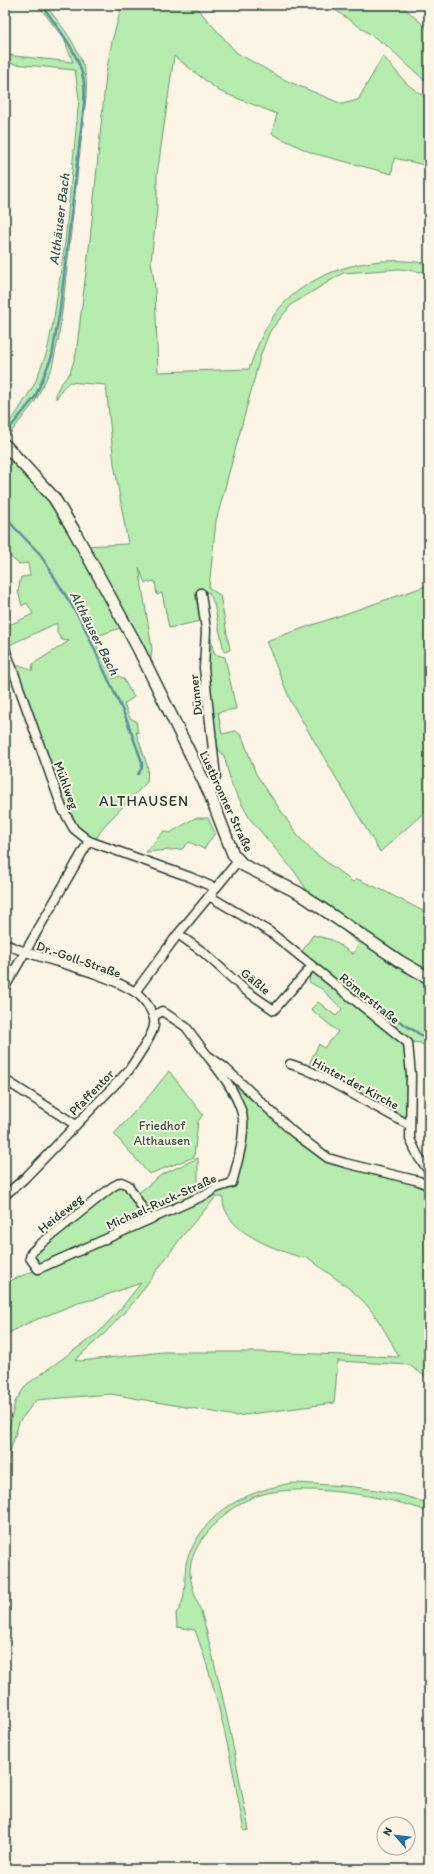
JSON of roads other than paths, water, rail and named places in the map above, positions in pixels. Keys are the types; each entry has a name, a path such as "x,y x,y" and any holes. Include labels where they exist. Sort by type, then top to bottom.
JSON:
{"street":[{"name":"Lustbronner Straße","path":"5,445 39,481 63,511 137,646 210,792 233,854 238,861 243,866 299,893 401,962 429,978"},
{"name":"Dünner","path":"200,593 206,630 204,668 216,777 210,792"},
{"name":"Mühlweg","path":"5,648 65,815 74,829 89,841 161,866 215,888"},
{"path":"5,987 26,953 89,841"},
{"path":"154,1016 144,1000 135,992 178,934 238,861"},
{"name":"Römerstraße","path":"209,896 270,932 408,1043 411,1074 409,1125 410,1139 419,1158 429,1171"},
{"name":"Gäßle","path":"178,934 203,952 245,990 274,1010 312,966"},
{"name":"Dr.-Goll-Straße","path":"5,944 26,953 104,978 135,992"},
{"name":"Michael-Ruck-Straße","path":"38,1269 207,1194 216,1188 232,1183 242,1141 242,1111 232,1089 186,1027 162,1012 154,1016"},
{"name":"Pfaffentor","path":"5,1195 24,1179 128,1070 141,1052 154,1026 154,1016"},
{"name":"Michael-Ruck-Straße","path":"207,1055 224,1067 293,1132 328,1158 419,1180 429,1186"},
{"name":"Hinter der Kirche","path":"290,1064 305,1068 409,1125"},
{"path":"5,1080 76,1125"},
{"name":"Heideweg","path":"38,1269 30,1258 31,1253 112,1186 121,1182 128,1185 149,1219"}],"waterway":[{"name":"Althäuser Bach","path":"5,434 35,397 52,356 60,309 84,104 84,83 78,62 68,42 42,5"},
{"name":"Althäuser Bach","path":"5,514 13,526 40,554 82,622 126,718 142,762 142,768 138,774"},
{"path":"383,1011 429,1040"}],"district":[{"name":"ALTHAUSEN","path":"144,801"}],"park label":[{"name":"Friedhof Althausen","path":"162,1132"}]}
